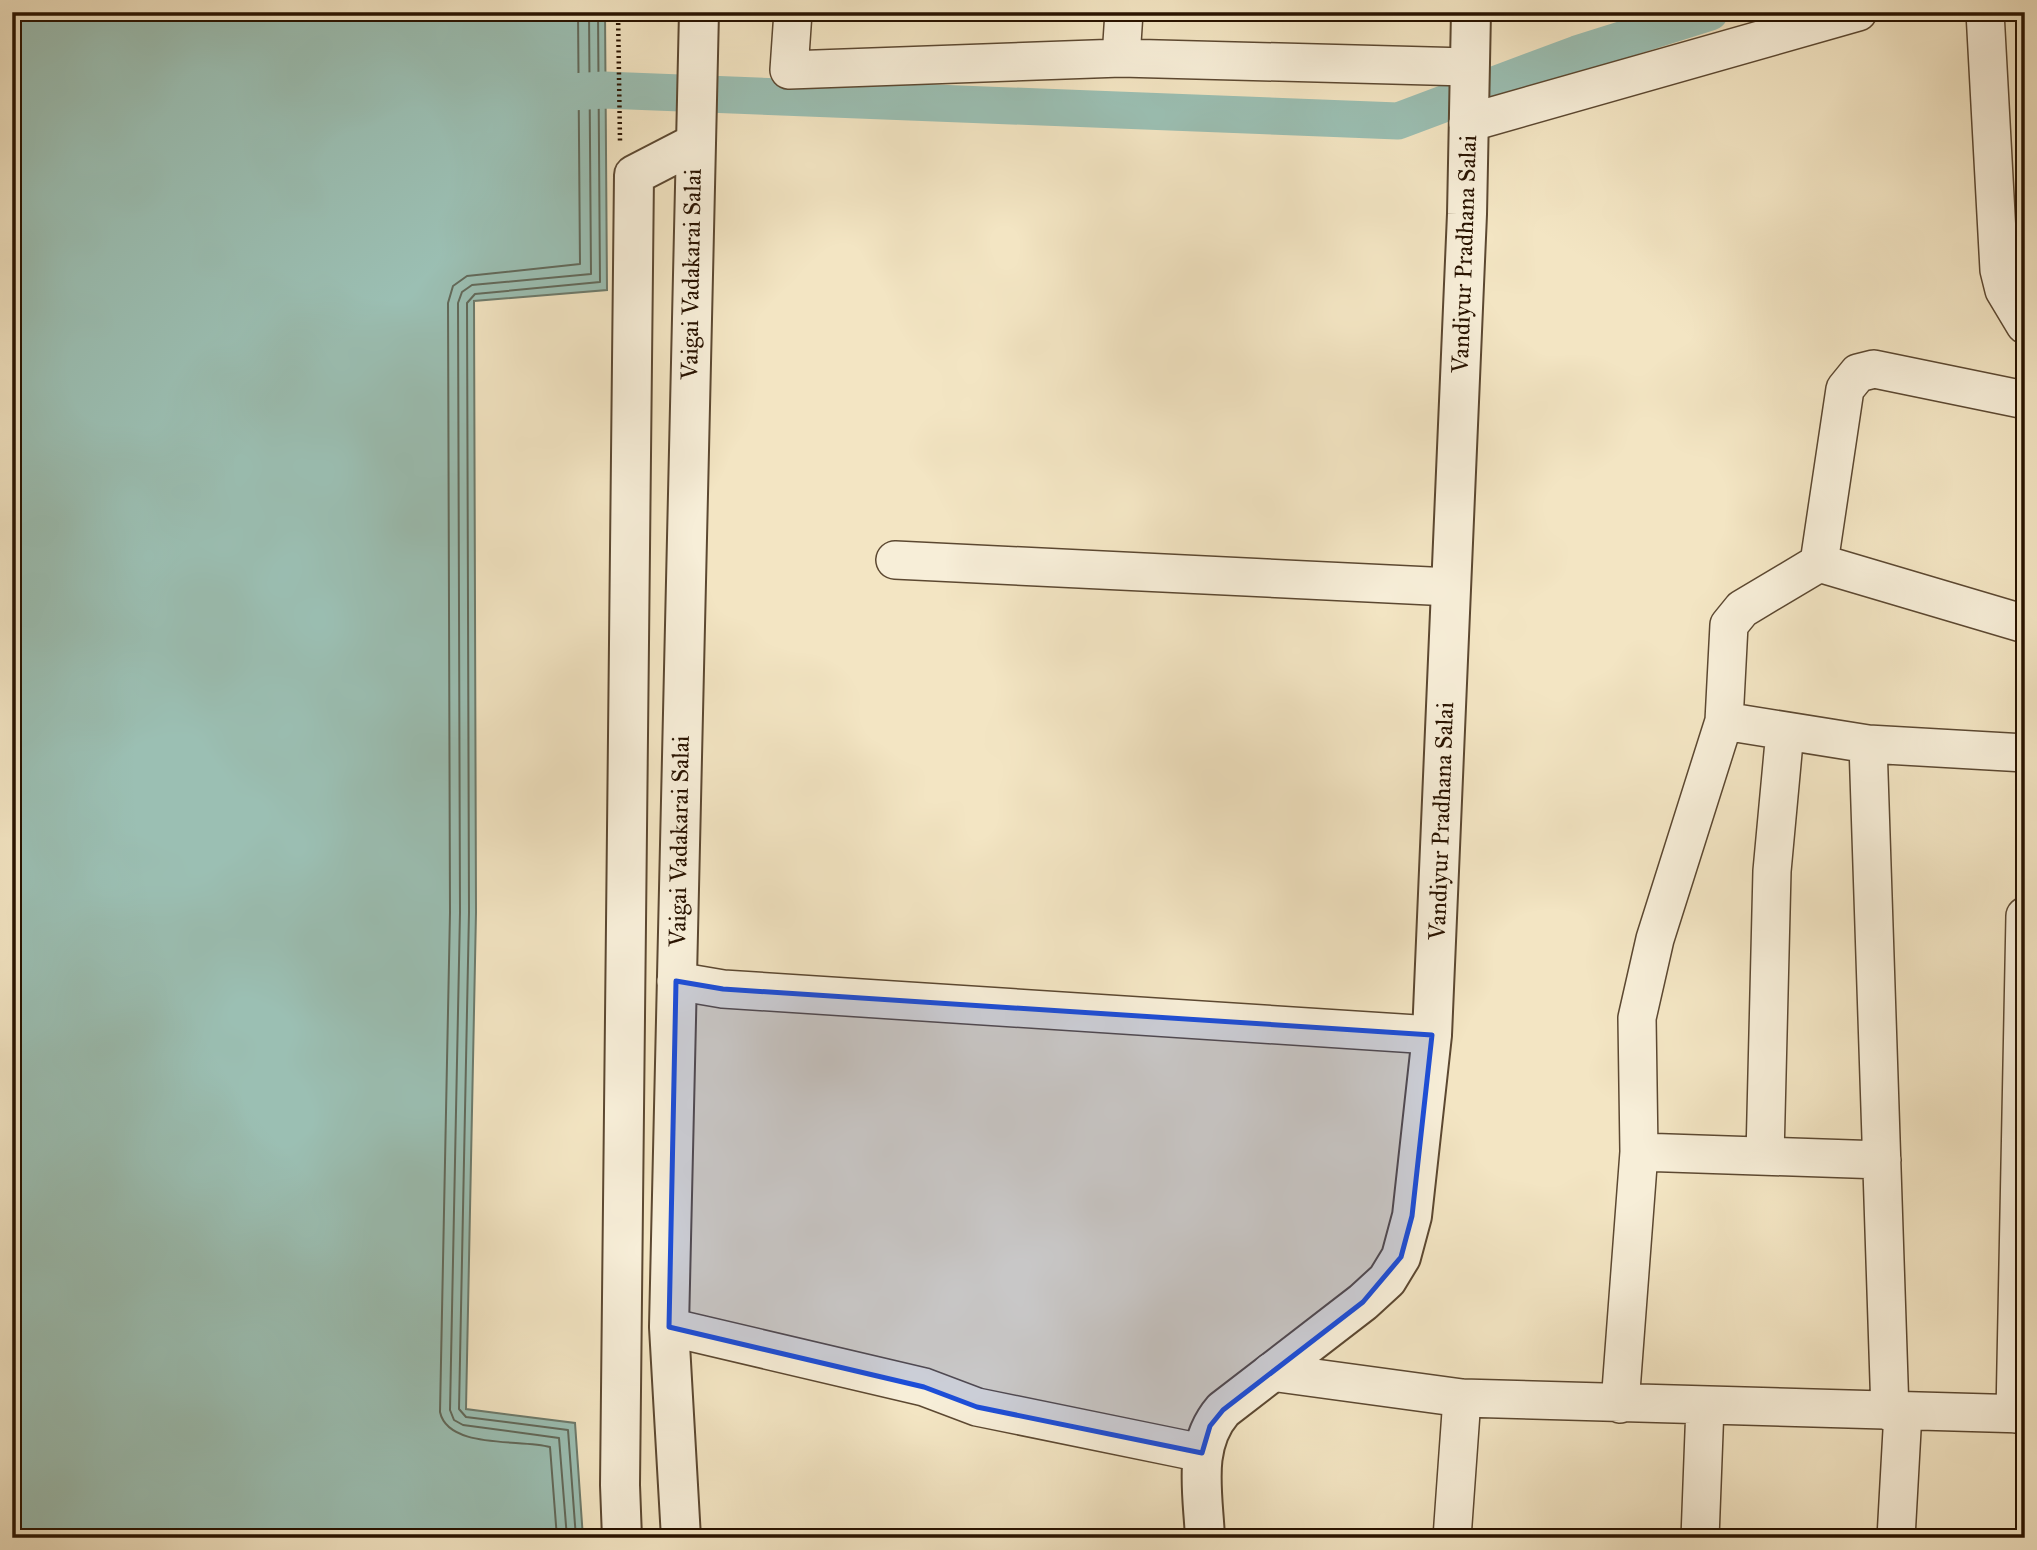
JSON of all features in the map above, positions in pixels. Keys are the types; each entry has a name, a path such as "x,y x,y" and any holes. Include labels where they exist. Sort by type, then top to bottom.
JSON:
{"street":[{"name":"Vaigai Vadakarai Salai","path":"681,1538 669,1327 699,12"},
{"path":"793,12 789,70 1121,58 1468,69"},
{"path":"1121,58 1124,12"},
{"name":"Vandiyur Pradhana Salai","path":"1205,1538 1202,1453 1210,1426 1223,1410 1363,1302 1387,1280 1401,1257 1412,1216 1432,1035 1471,12"},
{"path":"1468,121 1858,12"},
{"path":"1985,12 1999,270 2004,290 2025,325"},
{"name":"Vaigai Vadakarai Salai","path":"622,1538 634,175 696,127"},
{"path":"1819,563 1845,389 1858,373 1874,369 2025,400"},
{"path":"895,560 1451,587"},
{"path":"1620,1404 1639,1152 1637,1018 1655,939 1724,721 1729,625 1742,610 1819,563 2025,624"},
{"path":"1724,721 1868,744 2025,753"},
{"path":"1765,1156 1772,872 1785,731"},
{"path":"1868,744 1882,1160 1896,1412 1896,1538"},
{"path":"1271,1372 1462,1398 2020,1414 2025,916"},
{"path":"676,981 723,989 1432,1035"},
{"path":"1639,1152 1882,1160"},
{"path":"669,1327 924,1387 977,1407 1202,1453"},
{"path":"1452,1538 1462,1398"},
{"path":"1700,1538 1705,1406"}],"path":[{"path":"618,12 620,122"}],"highlighted area":[{"path":"676,981 723,989 1432,1035 1412,1216 1401,1257 1363,1302 1223,1410 1210,1426 1202,1453 977,1407 924,1387 669,1327"}],"water":[{"path":"12,12 605,12 607,290 474,301 476,912 466,1409 575,1423 583,1538 12,1538"}],"waterway":[{"path":"554,93 604,90 1398,121 1577,54 1710,12"}]}
